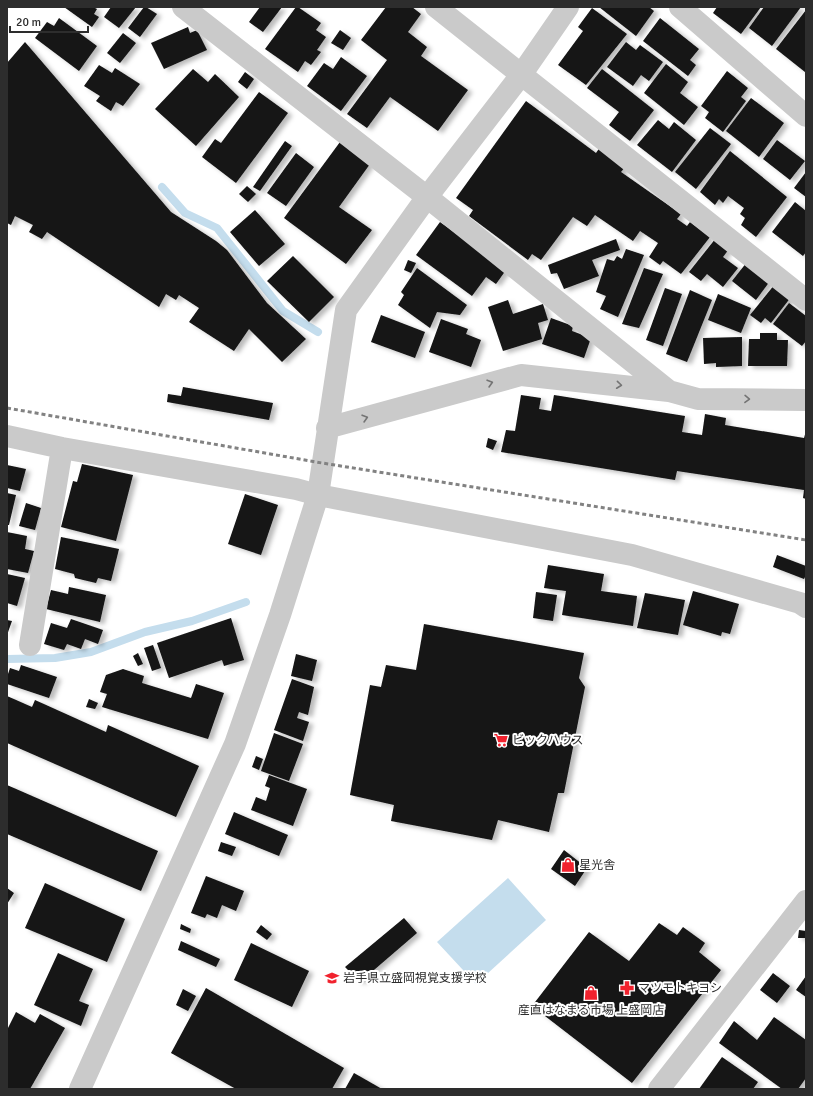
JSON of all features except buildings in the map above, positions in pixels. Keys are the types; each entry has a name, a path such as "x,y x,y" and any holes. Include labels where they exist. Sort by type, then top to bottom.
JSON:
{"street":[{"path":"183,7 427,198 669,391"},
{"path":"436,7 806,300"},
{"path":"80,1089 235,744 280,615 318,495 346,310 427,198 521,75 568,7"},
{"path":"680,7 806,116"},
{"path":"328,428 520,374 669,391 698,399 806,400"},
{"path":"7,436 62,448 296,489 318,495 632,555 800,603 806,607"},
{"path":"30,645 62,448"},
{"path":"659,1089 806,901"}],"water":[{"path":"508,878 546,920 476,984 437,942"}],"waterway":[{"path":"162,187 185,213 217,228 283,311 318,332"},
{"path":"7,659 55,658 91,652 145,632 192,621 246,602"}],"railway":[{"path":"7,408 322,463 806,540"}],"place":[{"name":"ビックハウス","path":"501,740"},
{"name":"星光舎","path":"568,865"},
{"name":"岩手県立盛岡視覚支援学校","path":"332,978"},
{"name":"マツモトキヨシ","path":"627,988"},
{"name":"産直はなまる市場 上盛岡店","path":"591,993"}]}
